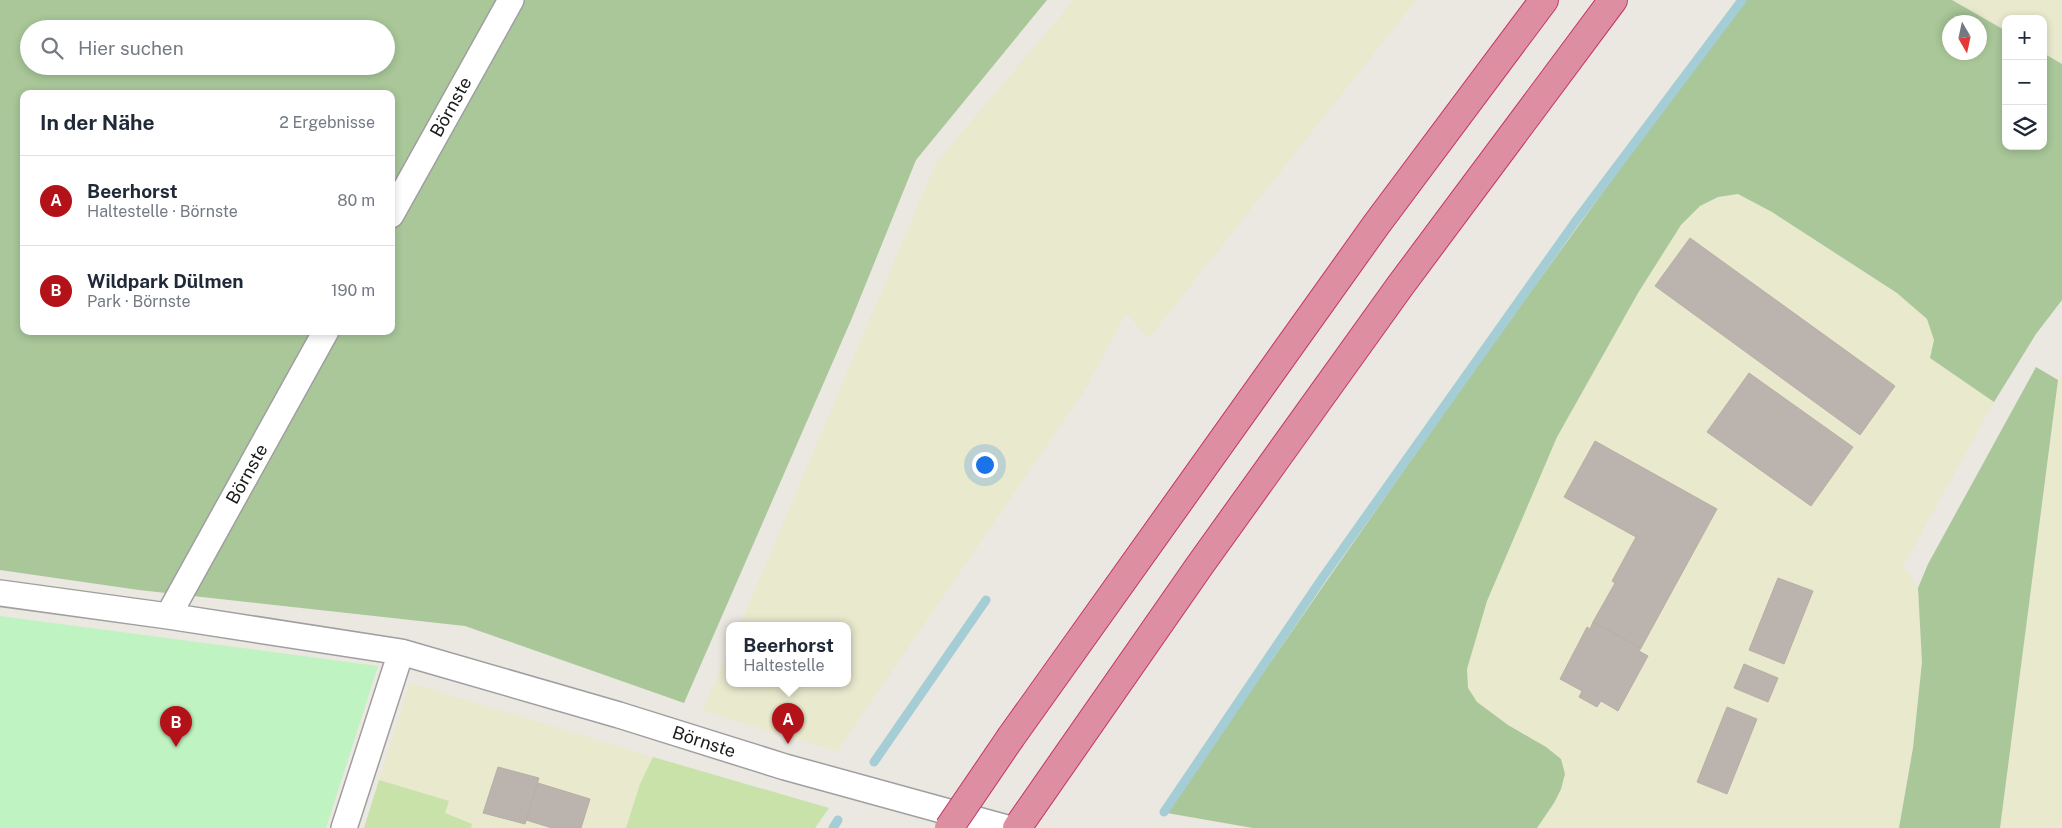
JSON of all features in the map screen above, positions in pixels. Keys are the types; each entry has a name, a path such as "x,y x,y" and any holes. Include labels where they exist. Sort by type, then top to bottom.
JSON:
{"highway":[{"path":"949,828 1011,737 1376,225 1544,0"},
{"path":"1017,828 1059,765 1400,286 1613,0"}],"street":[{"name":"Börnste","path":"395,208 511,0"},
{"name":"Börnste","path":"168,616 324,335"},
{"name":"Börnste","path":"0,593 168,616 401,652 619,715 785,767 1007,828"},
{"path":"344,828 401,652"}],"green space":[{"path":"0,0 1047,0 916,160 852,318 684,703 465,626 139,590 0,570"},
{"path":"1074,0 1416,0 1149,338 1126,313 1086,388 837,751 703,711 726,656 726,687 851,687 851,622 741,622 936,163"},
{"path":"1746,0 1952,0 1978,15 1942,15 1942,60 1987,60 1987,20 2002,29 2002,150 2047,150 2047,55 2062,64 2062,300 2036,334 1994,402 1930,358 1934,340 1927,319 1897,293 1772,212 1738,194 1718,197 1700,206 1681,225 1638,293 1557,437 1487,601 1467,669 1468,688 1477,702 1508,725 1546,747 1561,759 1565,774 1561,789 1537,828 1253,828 1167,813 1452,403 1597,200"},
{"path":"1952,0 2062,0 2062,64 2047,55 2047,15 2002,15 2002,29 1987,20 1987,15 1978,15"},
{"path":"1738,194 1772,212 1897,293 1927,319 1934,340 1930,358 1994,402 1903,566 1918,588 1922,662 1913,748 1899,828 1537,828 1554,803 1508,725 1477,702 1467,688 1467,669 1487,601 1557,437 1638,293 1681,225 1700,206 1718,197"},
{"path":"2036,367 2058,380 2000,828 1899,828 1913,748 1922,662 1918,588 1928,564"},
{"path":"2062,371 2062,828 2000,828 2058,380"},
{"path":"0,616 378,666 326,828 0,828"},
{"path":"410,683 653,757 640,784 626,828 471,828 472,824 445,813 448,801 379,780"},
{"path":"653,757 829,808 815,828 626,828 640,784"},
{"path":"379,780 449,801 445,813 472,824 471,828 364,828"}],"building":[{"path":"1690,238 1895,386 1860,435 1655,286"},
{"path":"1749,373 1853,447 1811,506 1707,432"},
{"path":"1595,441 1717,509 1641,648 1593,622 1615,583 1612,581 1636,537 1564,497"},
{"path":"1778,578 1813,591 1784,664 1749,650"},
{"path":"1593,622 1641,648 1639,651 1648,656 1618,711 1601,701 1597,707 1579,697 1582,691 1560,679 1587,627 1590,629"},
{"path":"1744,664 1778,678 1768,702 1734,688"},
{"path":"1727,707 1757,719 1727,794 1697,782"},
{"path":"498,767 539,778 525,824 483,813"},
{"path":"538,783 590,799 581,828 552,828 526,820"}],"waterway":[{"path":"1164,812 1323,577 1575,222 1742,0"},
{"path":"874,762 986,600"},
{"path":"833,828 838,820"}],"place":[{"name":"Beerhorst","path":"788,744"},
{"name":"Wildpark Dülmen","path":"176,747"}]}
